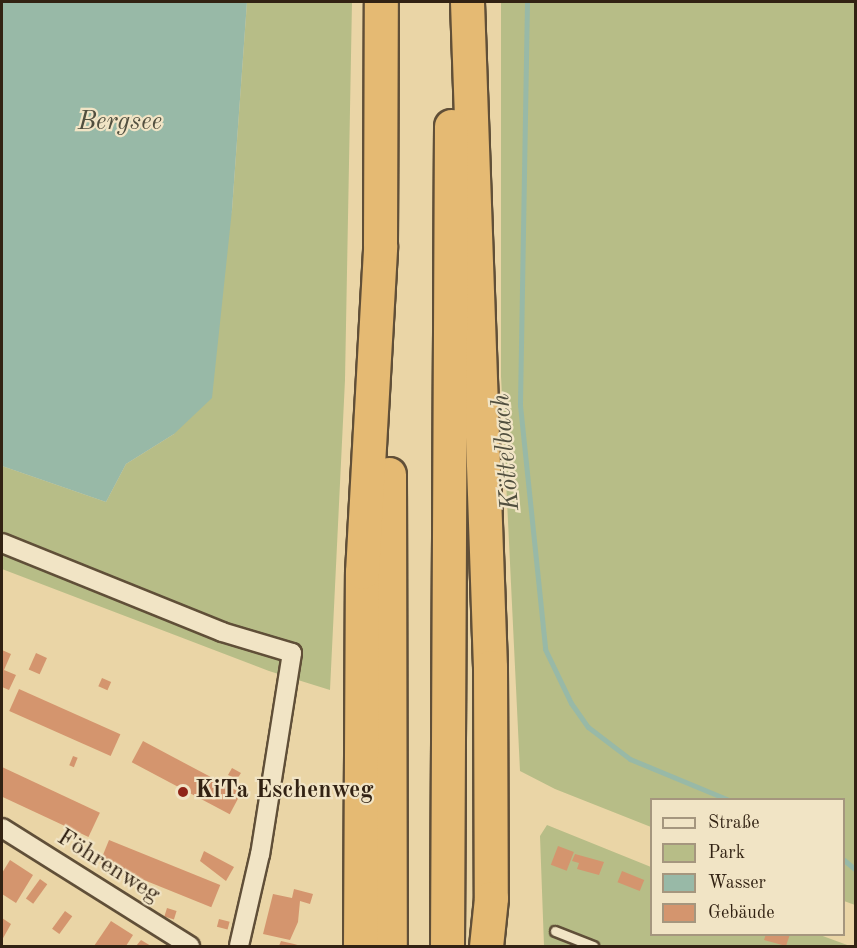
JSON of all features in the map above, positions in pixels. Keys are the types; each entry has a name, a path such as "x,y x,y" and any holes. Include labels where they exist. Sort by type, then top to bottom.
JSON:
{"highway":[{"path":"360,946 362,572 380,245 381,2"},
{"path":"447,946 453,2"},
{"path":"467,2 490,667 491,898 486,946"},
{"path":"380,245 389,345 390,946"}],"street":[{"path":"2,543 222,632 292,653 260,854 239,946"},
{"name":"Föhrenweg","path":"2,828 190,946"}],"lane":[{"path":"555,931 592,946"}],"green space":[{"path":"247,2 352,2 345,380 330,690 269,671 2,569 2,466 106,502 126,464 174,434 232,210"},
{"path":"501,2 855,2 855,905 845,901 845,798 650,798 650,827 555,789 520,771 501,376"},
{"path":"547,825 650,867 650,936 823,936 850,946 544,946 540,836"}],"water":[{"name":"Bergsee","path":"2,2 247,2 232,210 212,398 174,434 126,464 106,502 2,466"}],"building":[{"path":"2,650 11,654 4,670 16,675 9,690 2,687"},
{"path":"36,653 47,658 40,674 29,669"},
{"path":"102,678 111,682 107,690 98,686"},
{"path":"19,689 120,734 111,756 9,711"},
{"path":"143,741 241,793 230,814 132,762"},
{"path":"73,756 78,758 74,767 69,765"},
{"path":"2,767 100,813 88,837 2,797"},
{"path":"232,768 241,773 237,779 228,775"},
{"path":"109,840 220,885 211,907 100,862"},
{"path":"558,846 574,852 567,871 551,865"},
{"path":"204,851 234,867 226,881 200,861"},
{"path":"575,854 604,862 599,875 577,869 579,863 572,861"},
{"path":"10,860 33,875 16,903 2,894 2,873"},
{"path":"622,871 644,880 640,891 618,882"},
{"path":"40,879 47,884 33,904 26,898"},
{"path":"294,889 313,894 310,904 300,901 298,922 290,940 263,934 273,894 292,898"},
{"path":"167,908 177,911 174,920 164,917"},
{"path":"65,911 72,916 59,934 52,929"},
{"path":"2,918 11,924 2,940"},
{"path":"219,919 230,922 228,930 217,927"},
{"path":"111,921 133,935 126,946 94,946"},
{"path":"765,936 789,936 786,946 764,940"},
{"path":"141,940 151,946 136,946"},
{"path":"281,941 294,944 301,946 279,946"}],"waterway":[{"name":"Köttelbach","path":"527,2 520,405 545,649 571,703 588,727 630,759 724,798"},
{"name":"Köttelbach","path":"845,861 856,870"}],"place":[{"name":"KiTa Eschenweg","path":"183,792"}]}
